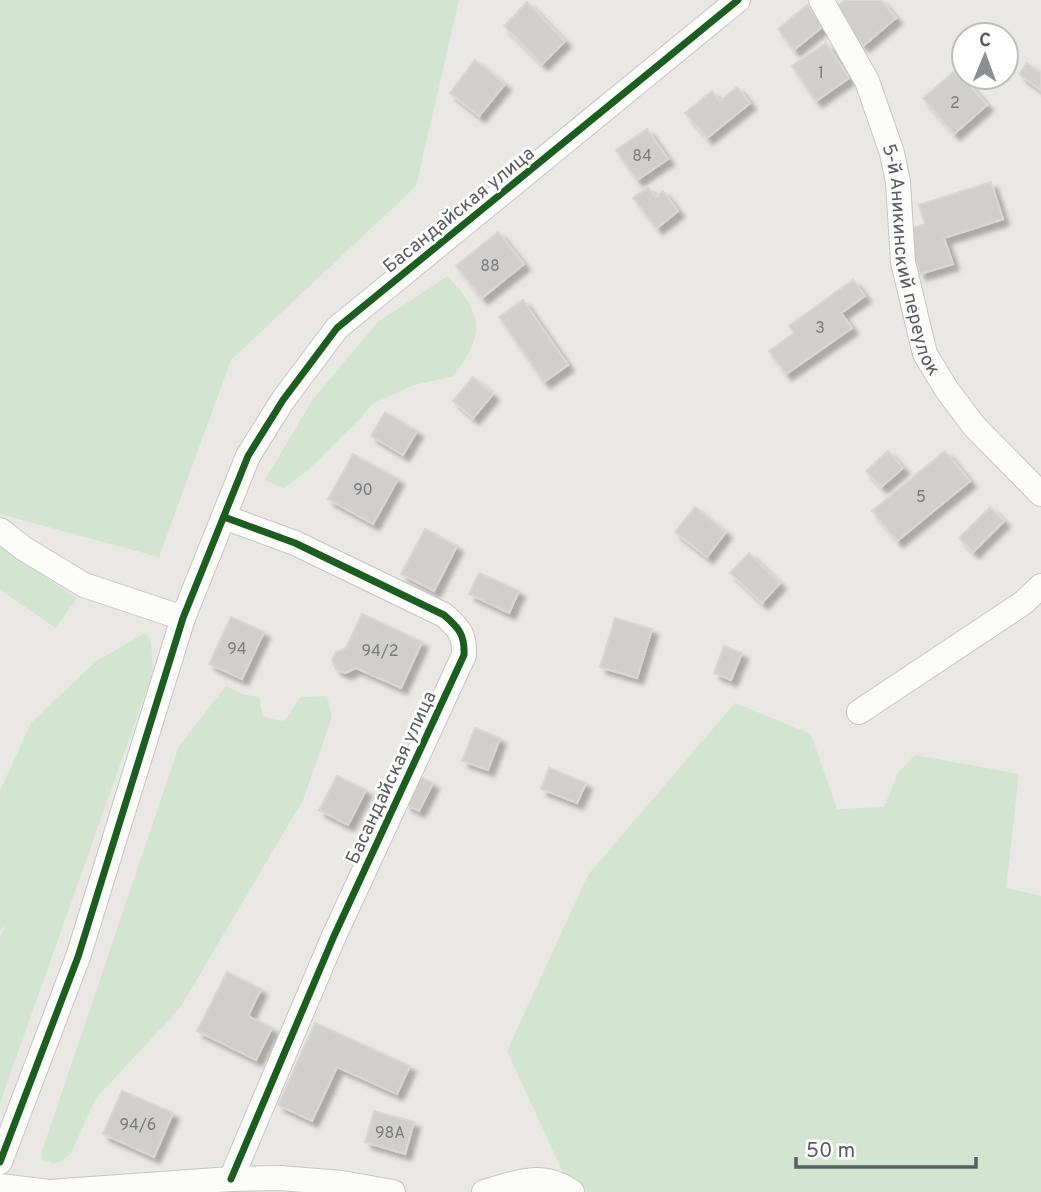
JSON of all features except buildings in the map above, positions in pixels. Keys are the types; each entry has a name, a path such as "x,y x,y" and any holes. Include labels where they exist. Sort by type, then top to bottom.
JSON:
{"street":[{"name":"Басандайская улица","path":"0,1161 78,957 183,618 248,456 283,400 337,328 738,0"},
{"name":"5-й Аникинский переулок","path":"821,0 867,81 892,153 898,183 903,262 925,354 974,426 1041,494"},
{"name":"Басандайская улица","path":"224,517 295,543 444,615 459,628 465,640 464,655 334,936 231,1179"},
{"path":"0,530 23,548 83,585 183,618"},
{"path":"859,712 1023,603 1041,586"},
{"path":"0,1186 49,1192 280,1178 342,1183 393,1192"},
{"path":"484,1192 531,1179 552,1180 572,1192"}],"green space":[{"path":"0,0 459,0 416,186 231,360 159,557 0,514"},
{"path":"448,276 468,303 476,325 471,348 454,376 414,385 372,404 308,470 284,488 265,480 313,399 378,322"},
{"path":"0,547 77,598 56,628 0,590"},
{"path":"145,633 151,642 153,672 0,1103 0,937 6,926 0,930 0,791 31,723 95,662"},
{"path":"226,686 242,694 259,697 263,717 284,721 301,697 327,696 332,717 303,800 180,1008 96,1098 71,1153 62,1161 53,1163 41,1159 179,746"},
{"path":"735,703 811,734 837,809 884,807 898,773 915,755 1019,774 1006,888 1041,896 1041,1192 572,1192 507,1051 588,875"}],"cycle path":[{"path":"0,1162 78,957 183,618 248,456 283,400 337,328 738,0"},
{"path":"224,517 295,543 444,615 460,632 464,648 464,655 334,936 231,1179"}]}
